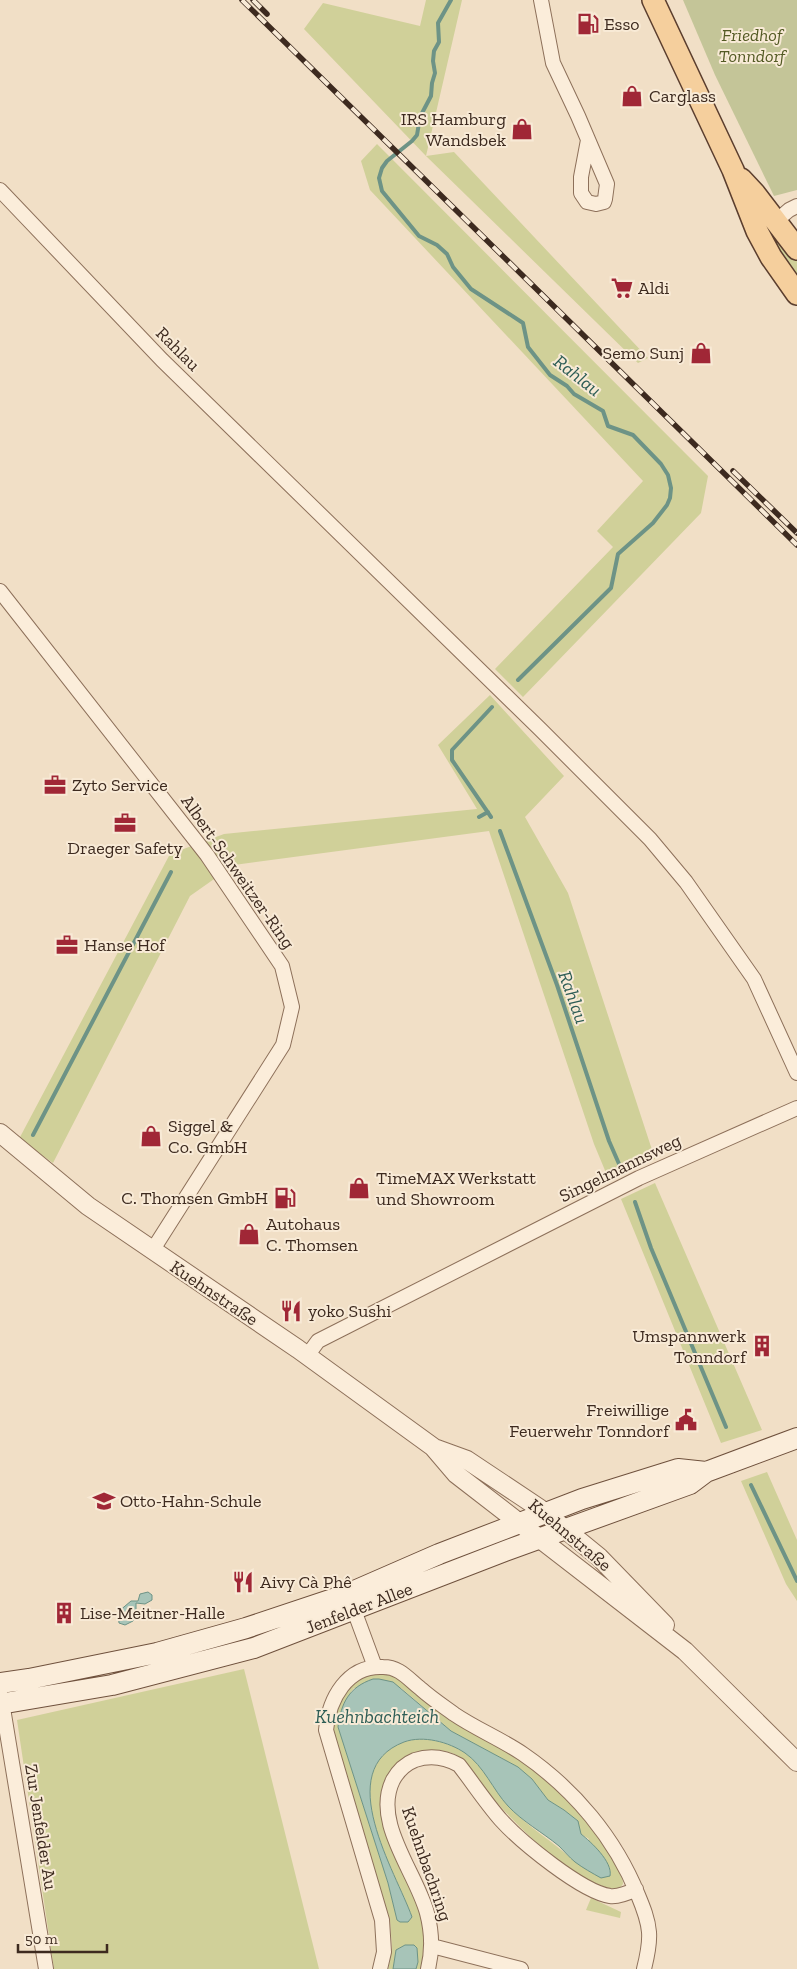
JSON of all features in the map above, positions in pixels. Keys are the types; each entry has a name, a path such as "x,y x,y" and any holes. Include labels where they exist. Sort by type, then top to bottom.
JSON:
{"main road":[{"path":"653,0 733,170 757,231 775,263 797,294"},
{"path":"733,170 755,194 797,249"},
{"name":"Jenfelder Allee","path":"0,1683 29,1679 157,1652 355,1601 566,1530 690,1484 706,1472 797,1438"},
{"name":"Jenfelder Allee","path":"1,1700 112,1685 254,1648 355,1601 439,1554 519,1522 582,1499 678,1469 706,1472"}],"street":[{"path":"540,0 553,63 588,140"},
{"name":"Rahlau","path":"0,190 162,360 650,838 686,882 754,979 797,1073"},
{"path":"775,222 797,206"},
{"name":"Albert-Schweitzer-Ring","path":"0,591 207,855 282,966 292,1007 283,1046 152,1251"},
{"name":"Singelmannsweg","path":"307,1356 318,1341 630,1182 797,1108"},
{"name":"Kuehnstraße","path":"0,1133 37,1166 88,1206 307,1356 433,1447 456,1474 685,1651 797,1762"},
{"name":"Kuehnstraße","path":"433,1447 467,1460 545,1513 599,1557 661,1620 685,1651"},
{"path":"355,1601 375,1667"},
{"path":"380,1969 384,1952 382,1920 326,1730 328,1713 342,1685 361,1670 375,1667 394,1669 404,1673 445,1708 522,1754 551,1775 576,1800 620,1856 636,1890 649,1930 644,1969"},
{"name":"Zur Jenfelder Au","path":"1,1700 46,1969"},
{"name":"Kuehnbachring","path":"428,1969 432,1946 432,1932 426,1910 397,1845 387,1811 387,1792 396,1774 408,1763 422,1758 437,1757 450,1760 459,1765 502,1820 520,1838 562,1872 598,1893 612,1896 636,1890"},
{"path":"432,1946 521,1969"}],"green space":[{"path":"426,0 462,0 426,156 304,29 323,3 420,26"},
{"name":"Friedhof Tonndorf","path":"683,0 797,0 797,190 774,196 715,75"},
{"path":"377,144 708,476 701,513 523,697 495,669 613,547 597,531 643,481 370,190 361,161"},
{"path":"454,152 648,358 638,363 426,156"},
{"path":"755,208 797,257 797,284"},
{"path":"490,695 564,776 525,817 568,893 655,1159 609,1180 594,1144 489,831 234,865 190,896 53,1163 19,1139 170,854 224,834 477,809 438,745"},
{"path":"655,1183 762,1430 721,1443 621,1199"},
{"path":"767,1472 797,1540 797,1601 786,1584 741,1481"},
{"path":"244,1669 319,1969 54,1969 17,1720"},
{"path":"387,1671 531,1767 557,1788 589,1824 615,1860 622,1873 623,1884 619,1889 603,1886 585,1879 549,1853 515,1822 490,1795 470,1768 456,1755 437,1751 410,1755 393,1767 388,1774 382,1790 380,1807 382,1818 421,1916 424,1956 422,1969 416,1969 418,1961 414,1945 405,1945 396,1950 393,1969 388,1969 392,1948 390,1920 336,1749 332,1725 339,1699 345,1689 370,1672","holes":["354,1688 401,1688 451,1731 518,1767 532,1779 548,1800 577,1821 581,1834 589,1839 575,1862 508,1806 483,1771 465,1753 436,1741 419,1739 404,1742 383,1756 372,1775 370,1798 383,1849 412,1917 397,1920 388,1883 338,1727 343,1706"]},
{"path":"591,1898 621,1912 620,1918 586,1910"}],"water":[{"path":"148,1592 152,1595 152,1600 145,1604 136,1603 136,1615 133,1621 125,1625 119,1623 118,1612 131,1601 138,1601 140,1594"},
{"name":"Kuehnbachteich","path":"373,1679 393,1682 451,1731 518,1767 532,1779 548,1800 578,1821 581,1834 605,1859 610,1876 601,1878 581,1866 559,1846 520,1817 503,1800 472,1758 465,1753 436,1741 411,1740 404,1742 383,1756 372,1775 370,1798 383,1849 412,1917 408,1922 397,1920 388,1883 338,1727 341,1710 352,1691"},
{"path":"405,1945 414,1945 417,1948 418,1962 416,1969 393,1969 396,1950"}],"waterway":[{"name":"Rahlau","path":"451,0 438,23 439,42 434,51 435,73 431,96 420,117 417,135 387,161 382,168 379,178 382,191 419,236 437,245 447,254 453,267 471,289 523,323 528,347 550,375 567,386 574,394 603,411 608,426 633,435 661,464 668,475 671,488 667,505 653,523 618,554 611,588 518,680"},
{"name":"Rahlau","path":"491,817 452,760 452,750 492,707"},
{"path":"479,817 488,812"},
{"name":"Rahlau","path":"500,831 557,985 609,1141 623,1173"},
{"path":"33,1135 171,872"},
{"name":"Rahlau","path":"635,1202 651,1248 726,1427"},
{"name":"Rahlau","path":"751,1485 797,1581"}],"railway":[{"path":"242,0 797,545"},
{"path":"253,0 267,14"},
{"path":"733,471 797,533"}],"place":[{"name":"Esso","path":"588,24"},
{"name":"Carglass","path":"632,96"},
{"name":"IRS Hamburg Wandsbek","path":"522,129"},
{"name":"Aldi","path":"622,288"},
{"name":"Semo Sunj","path":"701,353"},
{"name":"Zyto Service","path":"55,785"},
{"name":"Draeger Safety","path":"125,823"},
{"name":"Hanse Hof","path":"67,945"},
{"name":"Siggel & Co. GmbH","path":"151,1136"},
{"name":"TimeMAX Werkstatt und Showroom","path":"359,1188"},
{"name":"C. Thomsen GmbH","path":"285,1198"},
{"name":"Autohaus C. Thomsen","path":"249,1234"},
{"name":"yoko Sushi","path":"291,1311"},
{"name":"Umspannwerk Tonndorf","path":"762,1346"},
{"name":"Freiwillige Feuerwehr Tonndorf","path":"686,1420"},
{"name":"Otto-Hahn-Schule","path":"104,1501"},
{"name":"Aivy Cà Phê","path":"243,1582"},
{"name":"Lise-Meitner-Halle","path":"64,1613"}]}
